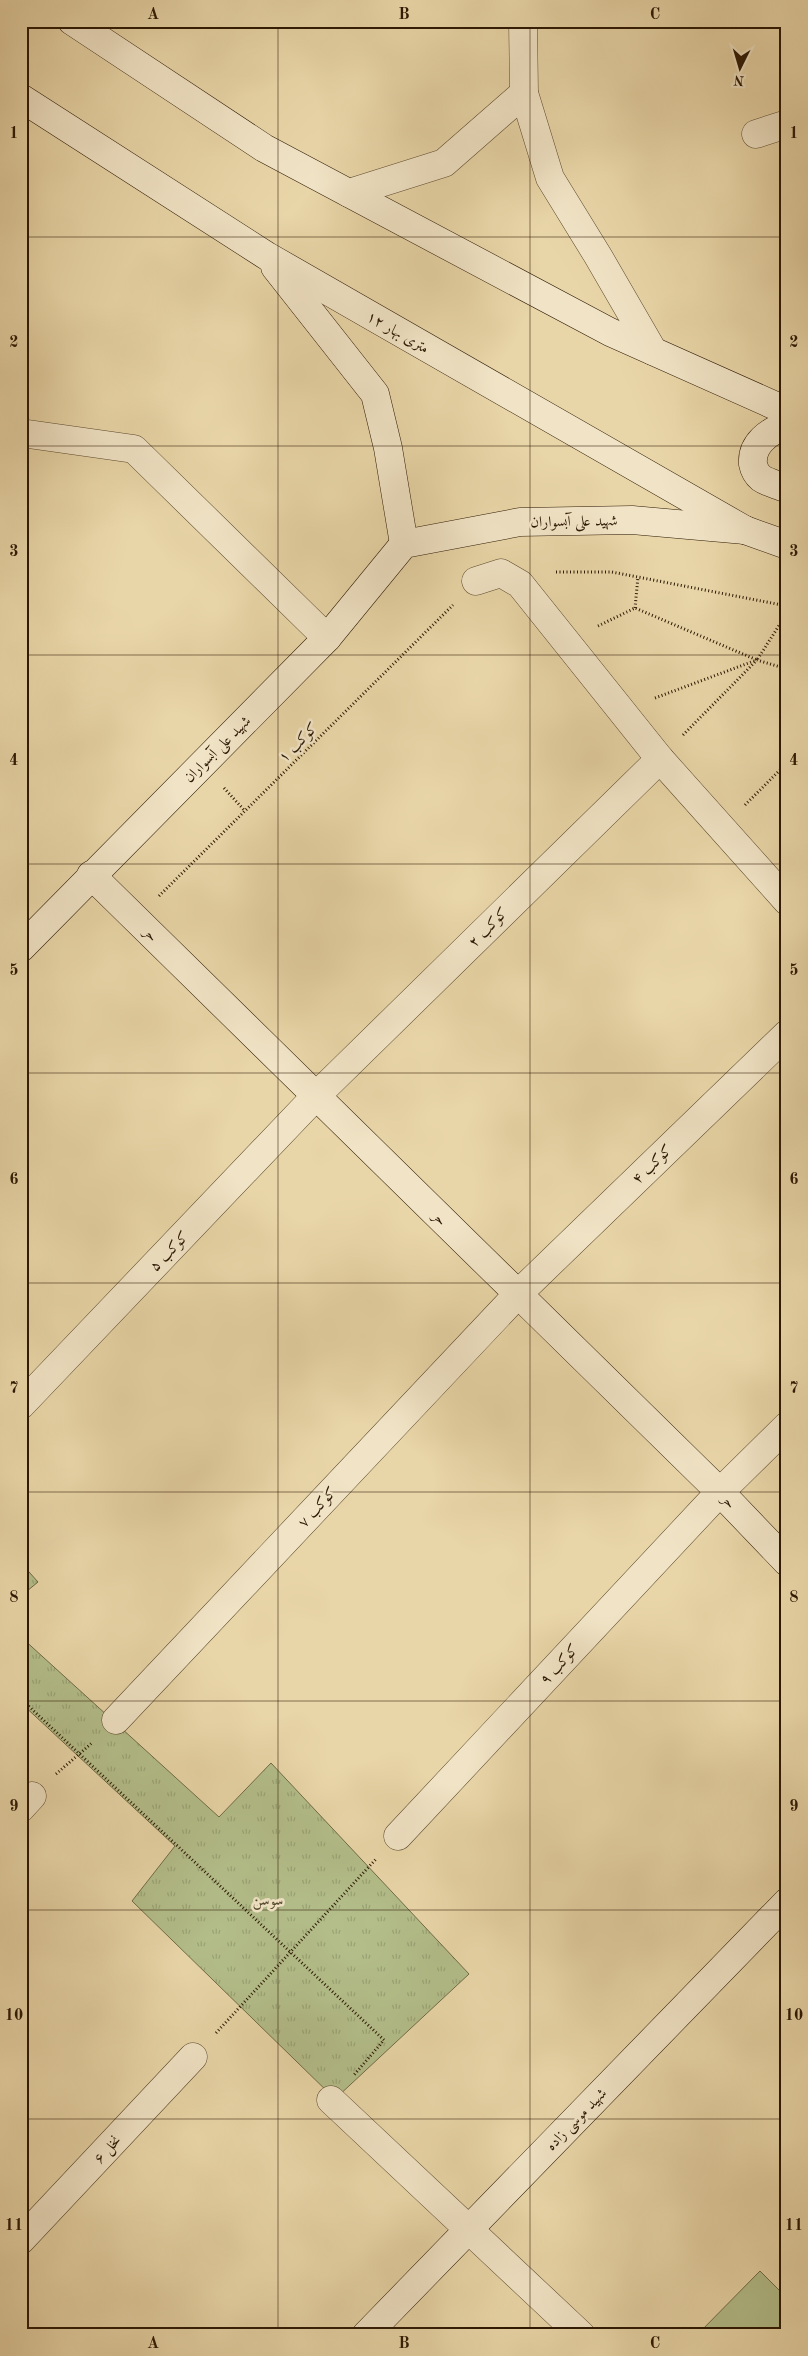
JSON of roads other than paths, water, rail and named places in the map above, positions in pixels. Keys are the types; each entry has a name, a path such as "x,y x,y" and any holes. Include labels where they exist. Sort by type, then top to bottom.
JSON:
{"street":[{"path":"72,21 264,148 610,332 787,411"},
{"path":"523,21 524,94 550,178 653,351"},
{"path":"349,193 444,163 524,94"},
{"name":"۱۲ متری بهار","path":"21,98 267,256 745,530 787,545"},
{"path":"756,134 787,124"},
{"path":"267,256 375,394 388,448 404,544"},
{"path":"787,425 768,433 758,444 752,455 754,470 760,477 787,489"},
{"path":"21,433 134,449 327,638"},
{"name":"شهید علی آبسواران","path":"21,948 327,638 404,544 520,522 632,520 745,530"},
{"path":"489,577 520,584 660,759 787,901"},
{"name":"کوکب ۲","path":"316,1096 660,759"},
{"name":"حر","path":"91,876 720,1492 787,1562"},
{"name":"کوکب ۴","path":"518,1294 787,1034"},
{"name":"کوکب ۵","path":"21,1405 316,1096"},
{"name":"کوکب ۷","path":"116,1720 518,1294"},
{"name":"کوکب ۹","path":"398,1836 720,1492 787,1426"},
{"name":"شهید موسی زاده","path":"366,2335 787,1902"},
{"name":"نخل ۶","path":"21,2240 193,2057"},
{"path":"331,2100 582,2335"}],"park label":[{"name":"سوسن","path":"268,1900"}]}
